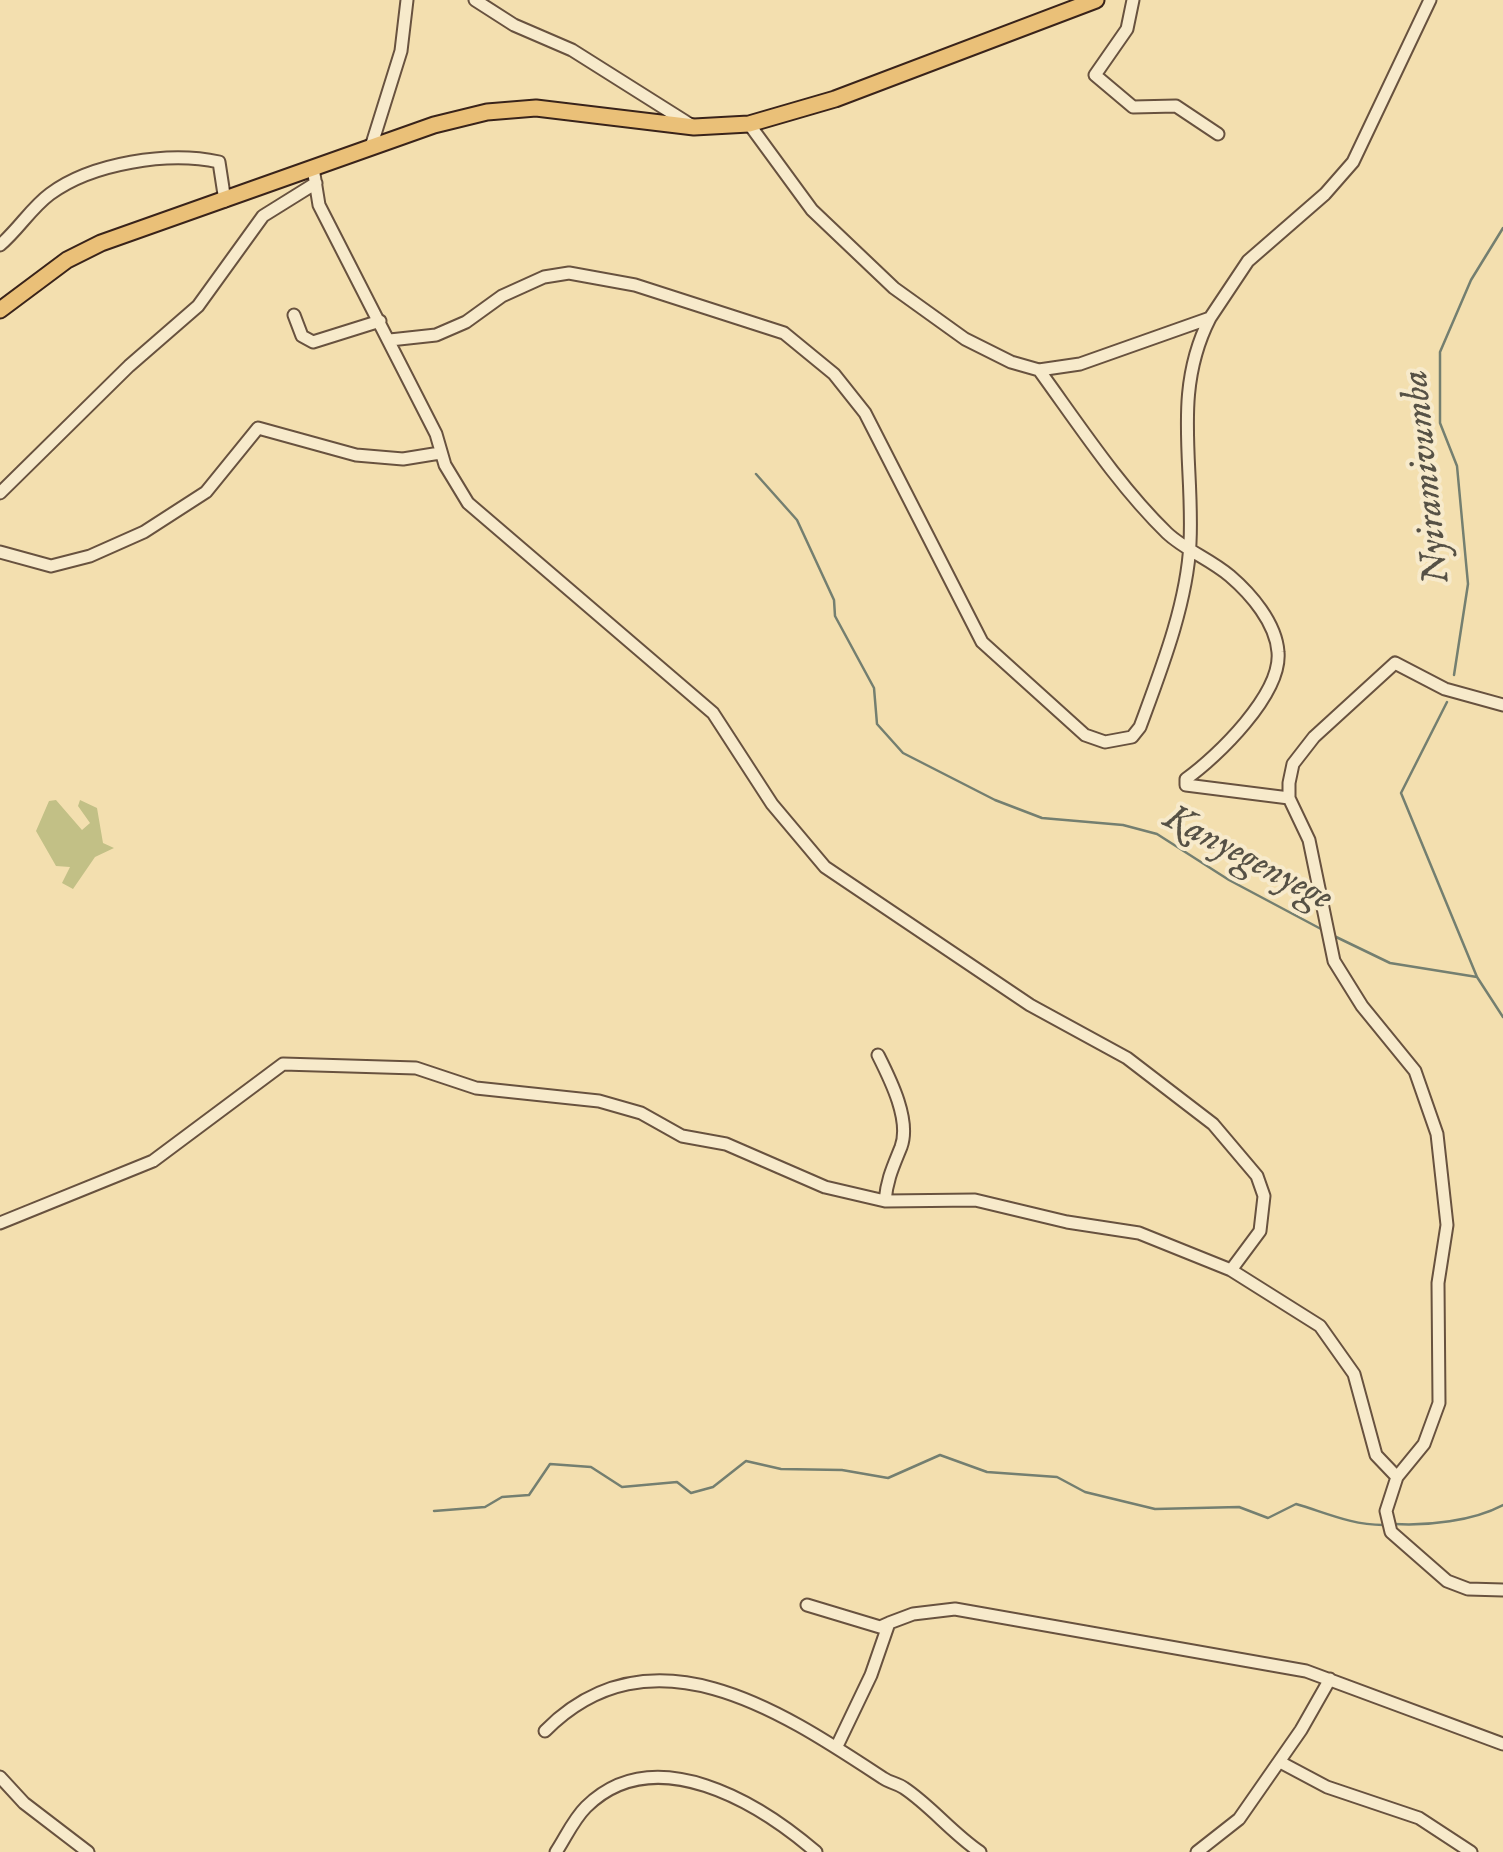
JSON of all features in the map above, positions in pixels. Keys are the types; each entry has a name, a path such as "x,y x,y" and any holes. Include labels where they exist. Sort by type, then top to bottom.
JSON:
{"highway":[{"path":"0,310 85,250 225,201 315,175 371,147 434,126 510,109 577,111 694,127 749,124 835,99 1096,0"}],"street":[{"path":"371,147 401,51 407,0"},
{"path":"474,0 514,25 572,50 694,127"},
{"path":"1133,0 1127,29 1095,75 1133,107 1176,106 1218,134"},
{"path":"390,340 436,336 466,322 502,296 544,277 569,272 634,286 784,334 834,374 865,414 982,642 1078,730 1100,741 1126,739 1140,727 1161,665 1190,549 1187,376 1210,318 1248,261 1325,194 1354,162 1430,0"},
{"path":"749,124 812,210 879,277 964,339 1011,362 1039,370 1080,364 1210,318"},
{"path":"0,245 62,186 130,165 172,158 219,162 225,201"},
{"path":"0,493 198,306 264,216 315,175 320,205 390,340 440,453 478,514 559,576 713,713 772,804 825,867 1014,995 1128,1058 1213,1124 1256,1176 1264,1196 1260,1230 1232,1270"},
{"path":"294,315 302,336 313,342 380,320"},
{"path":"1039,370 1149,514 1246,591 1261,609 1278,651 1268,686 1241,728 1186,779 1186,785 1289,798"},
{"path":"0,552 51,566 90,556 144,532 206,492 258,428 356,455 403,459 440,453"},
{"path":"1503,705 1445,690 1400,663 1390,665 1300,752 1290,772 1289,798 1309,840 1334,961 1362,1006 1408,1060 1437,1134 1446,1224 1438,1283 1439,1403 1431,1432 1397,1478 1386,1511 1391,1532 1447,1581 1468,1588 1503,1590"},
{"path":"878,1055 891,1081 904,1129 887,1178 886,1201"},
{"path":"0,1223 153,1161 283,1064 416,1068 476,1088 599,1101 642,1113 682,1136 726,1144 804,1180 886,1201 975,1200 1066,1222 1139,1233 1232,1270 1320,1326 1354,1374 1376,1455 1397,1478"},
{"path":"807,1605 880,1628 955,1609 1119,1641 1257,1659 1330,1679 1503,1744"},
{"path":"837,1746 871,1675 889,1623"},
{"path":"1197,1852 1239,1819 1280,1762 1330,1679"},
{"path":"546,1731 578,1704 615,1688 688,1681 728,1690 837,1746 905,1789 980,1852"},
{"path":"1280,1762 1326,1787 1419,1818 1471,1852"},
{"path":"0,1776 24,1803 88,1852"},
{"path":"556,1852 573,1822 600,1794 667,1777 693,1780 742,1800 779,1822 816,1852"}],"shaded area":[{"path":"56,800 82,830 90,823 78,806 80,800 97,808 103,843 114,848 95,857 73,889 62,883 70,867 56,866 36,831 49,801"}],"waterway":[{"name":"Nyiramivumba","path":"1454,675 1468,584 1457,466 1440,423 1440,352 1471,280 1503,228"},
{"name":"Kanyegenyege","path":"756,474 797,520 834,600 835,616 874,688 877,724 903,753 995,800 1042,818 1123,825 1157,834 1229,880 1321,929"},
{"name":"Nyiramivumba","path":"1447,702 1401,793 1477,977 1503,1017"},
{"name":"Kanyegenyege","path":"1332,935 1390,963 1477,977"},
{"path":"434,1511 485,1507 502,1497 529,1495 550,1464 591,1467 622,1487 677,1482 691,1493 713,1487 746,1461 781,1469 842,1470 888,1478 940,1455 987,1472 1057,1477 1085,1492 1155,1509 1239,1507 1268,1518 1296,1504 1349,1520 1383,1525"},
{"path":"1394,1524 1450,1521 1503,1505"}]}
